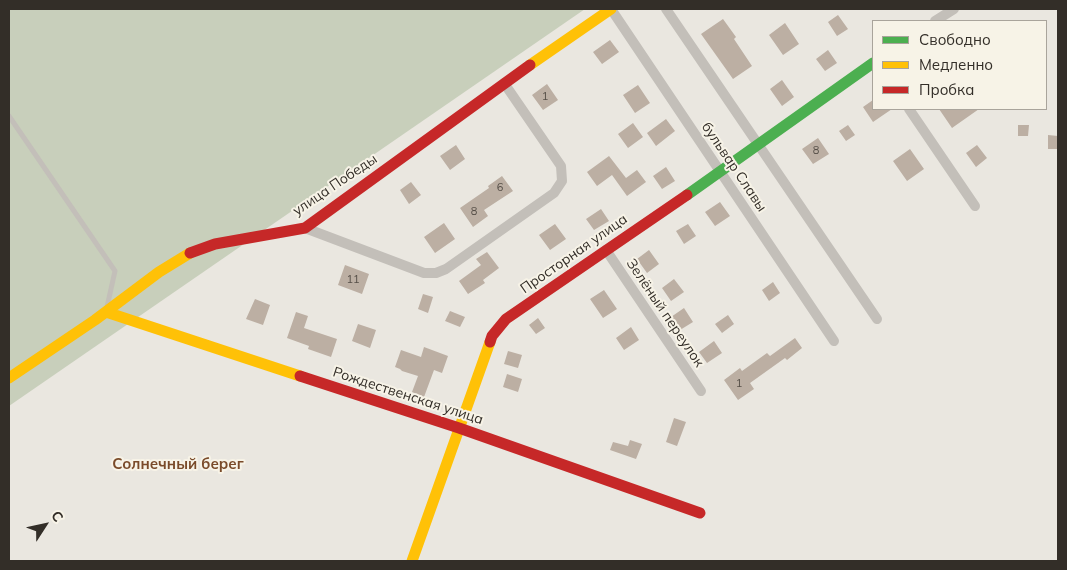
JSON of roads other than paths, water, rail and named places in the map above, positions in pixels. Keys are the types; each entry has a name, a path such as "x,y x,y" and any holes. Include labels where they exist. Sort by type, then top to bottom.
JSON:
{"street":[{"name":"улица Победы","path":"9,378 184,256 201,247 305,228 504,83 611,9"},
{"name":"бульвар Славы","path":"611,9 834,341"},
{"path":"666,9 878,319"},
{"path":"937,20 954,9"},
{"name":"Просторная улица","path":"416,560 459,428 492,336 506,319 760,144 872,64"},
{"path":"305,228 424,273 436,274 554,193 562,181 561,166 504,83"},
{"path":"910,110 975,206"},
{"name":"Зелёный переулок","path":"606,250 701,391"},
{"name":"Рождественская улица","path":"106,312 459,428 700,513"}],"lane":[{"path":"9,116 115,272 106,312"}],"district":[{"name":"Солнечный берег","path":"178,464"}]}
